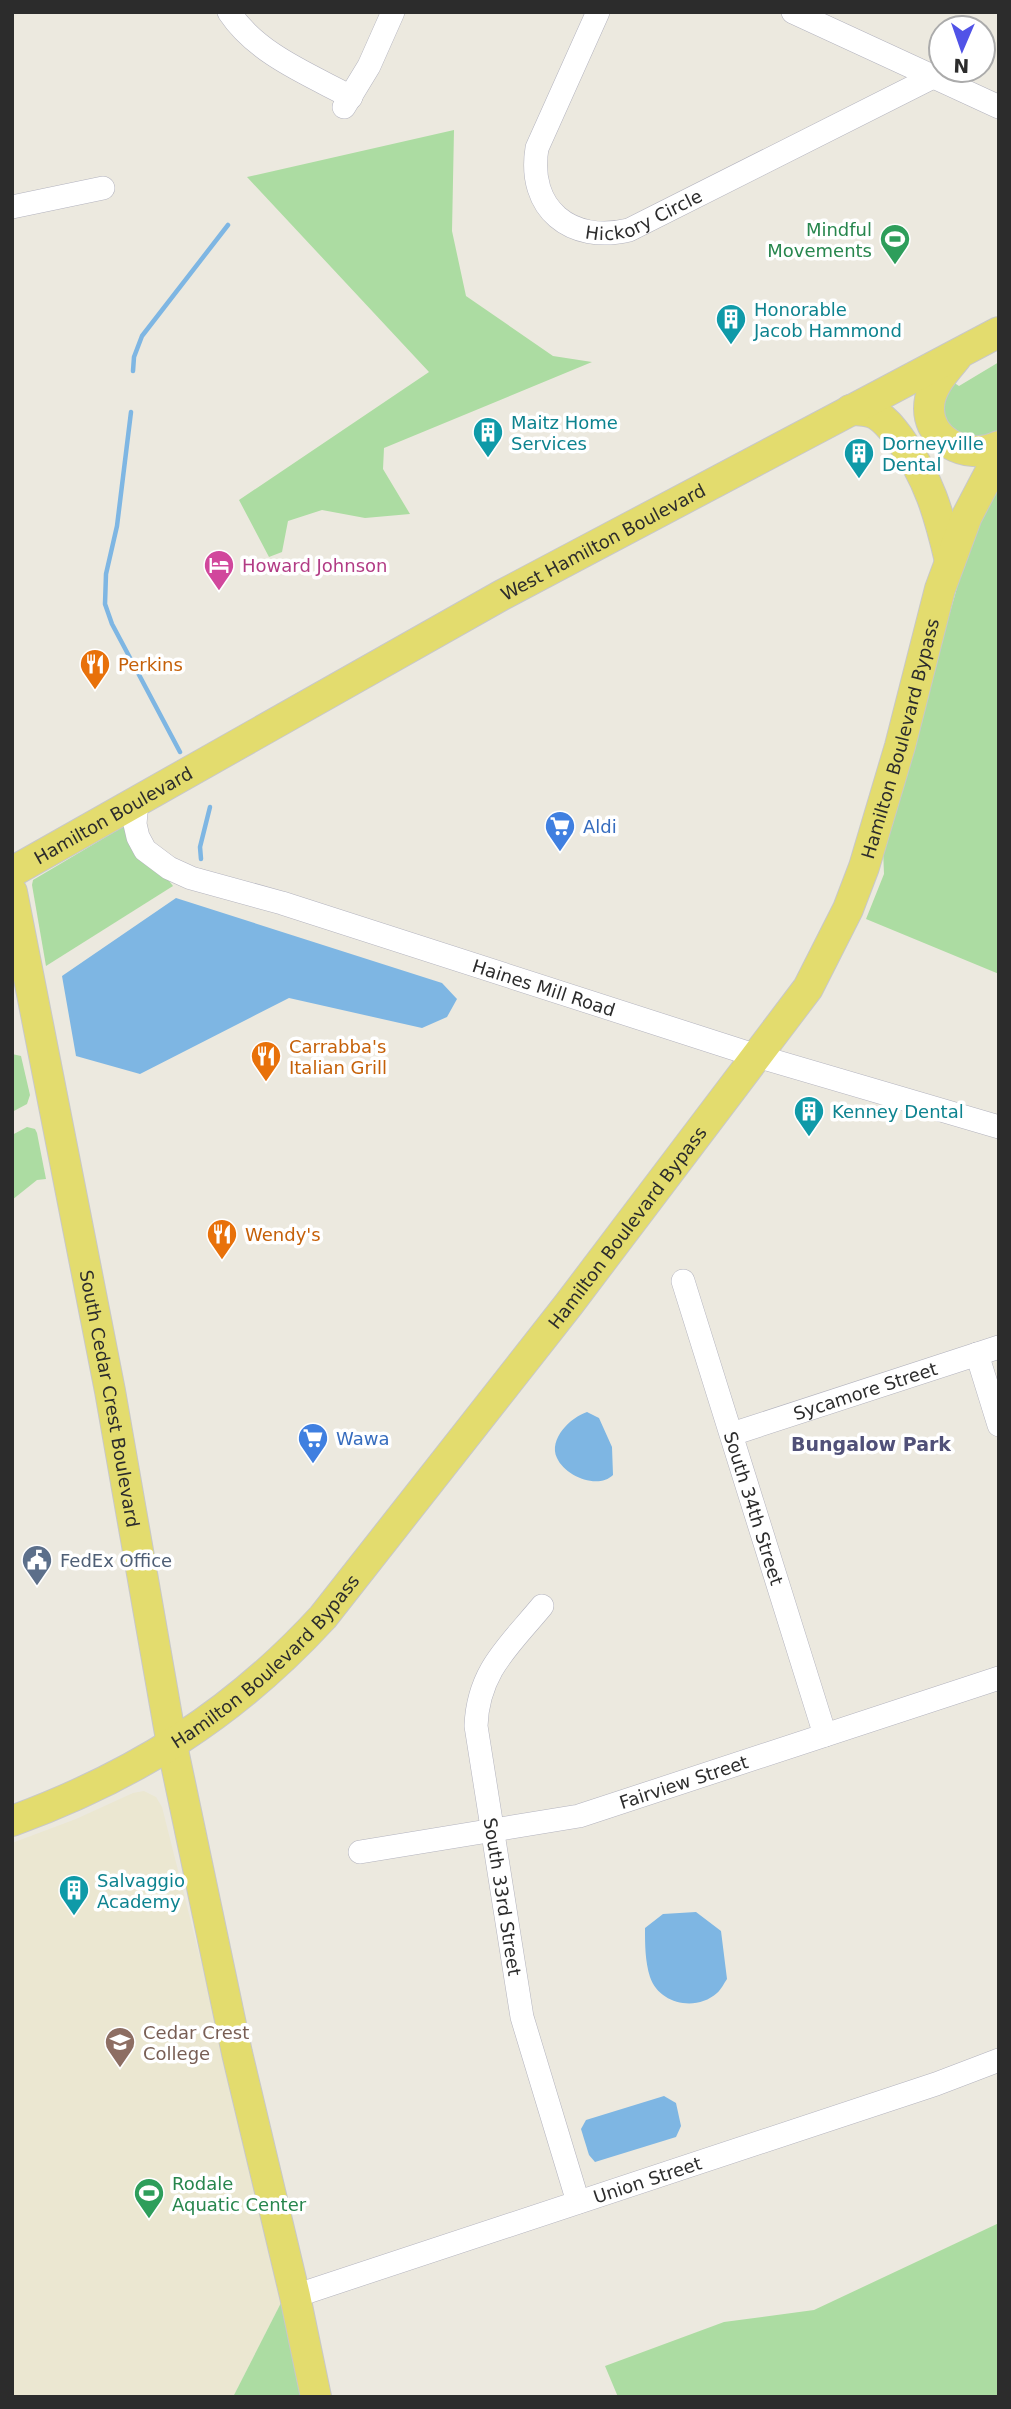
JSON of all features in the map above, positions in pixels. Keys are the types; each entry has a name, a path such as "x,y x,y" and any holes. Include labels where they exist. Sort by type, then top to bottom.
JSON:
{"main road":[{"name":"West Hamilton Boulevard","path":"212,759 502,595 999,332"},
{"path":"961,352 933,391 930,401 932,422 939,436 954,448 983,452 999,446"},
{"path":"850,410 877,415 890,425 910,452 927,481 939,510 950,561"},
{"name":"Hamilton Boulevard Bypass","path":"12,1821 99,1785 172,1745 250,1689 296,1647 323,1617 569,1304 808,988 848,909 864,867 950,561 967,516 999,456"},
{"name":"Hamilton Boulevard","path":"12,872 212,759"},
{"name":"South Cedar Crest Boulevard","path":"12,892 110,1391 172,1745 237,2053 295,2296 316,2397"}],"street":[{"path":"229,12 250,37 348,102 369,66 393,12"},
{"name":"Hickory Circle","path":"598,12 537,148 534,165 536,184 552,213 578,230 593,234 610,235 629,230 927,80"},
{"path":"795,13 927,74"},
{"path":"948,84 999,107"},
{"path":"12,206 103,188"},
{"name":"Haines Mill Road","path":"137,800 135,824 145,850 152,857 191,878 282,903 757,1056 999,1127"},
{"name":"South 34th Street","path":"683,1281 825,1735"},
{"name":"Sycamore Street","path":"732,1434 999,1347"},
{"path":"977,1354 999,1425"},
{"name":"South 33rd Street","path":"542,1606 495,1663 479,1693 476,1709 477,1742 522,2017 578,2203"},
{"name":"Fairview Street","path":"360,1852 579,1816 999,1678"},
{"name":"Union Street","path":"295,2296 999,2060"}],"shaded area":[{"name":"Cedar Crest College","path":"144,1791 156,1797 162,1807 285,2295 233,2397 12,2397 12,1843 76,1819 133,1793"}],"green space":[{"path":"454,130 452,231 466,296 553,356 592,362 384,448 383,469 410,514 365,518 322,510 288,521 282,552 269,557 239,500 429,372 247,177"},
{"path":"999,362 999,440 949,436 938,398 953,382 959,386"},
{"path":"999,481 999,974 866,919 884,874 883,849 966,556"},
{"path":"126,825 173,886 46,966 33,880"},
{"path":"12,1054 21,1056 30,1095 27,1104 12,1112"},
{"path":"27,1127 35,1129 37,1133 46,1179 37,1180 12,1200 12,1135"},
{"path":"999,2223 999,2397 618,2397 605,2366 724,2322 814,2310"},
{"path":"285,2295 303,2397 233,2397"}],"water":[{"path":"176,898 442,983 457,999 447,1017 422,1028 289,998 140,1074 76,1056 62,976"},
{"path":"587,1412 599,1418 612,1447 613,1475 599,1481 574,1475 561,1465 555,1451 558,1436 574,1419"},
{"path":"696,1912 721,1931 727,1979 718,1992 708,1999 679,2002 661,1994 650,1977 646,1959 645,1928 663,1914"},
{"path":"664,2096 676,2103 681,2126 676,2137 595,2162 589,2155 581,2129 586,2120"}],"waterway":[{"path":"133,371 134,357 142,336 228,225"},
{"path":"131,412 117,526 106,574 105,604 112,624 180,752"},
{"path":"201,859 200,847 210,807"}],"place":[{"name":"Mindful Movements","path":"895,266"},
{"name":"Honorable Jacob Hammond","path":"731,346"},
{"name":"Maitz Home Services","path":"488,459"},
{"name":"Dorneyville Dental","path":"859,480"},
{"name":"Howard Johnson","path":"219,592"},
{"name":"Perkins","path":"95,691"},
{"name":"Aldi","path":"560,853"},
{"name":"Carrabba's Italian Grill","path":"266,1083"},
{"name":"Kenney Dental","path":"809,1138"},
{"name":"Wendy's","path":"222,1261"},
{"name":"Wawa","path":"313,1465"},
{"name":"FedEx Office","path":"37,1587"},
{"name":"Salvaggio Academy","path":"74,1917"},
{"name":"Cedar Crest College","path":"120,2069"},
{"name":"Rodale Aquatic Center","path":"149,2220"}],"district":[{"name":"Bungalow Park","path":"871,1444"}]}
